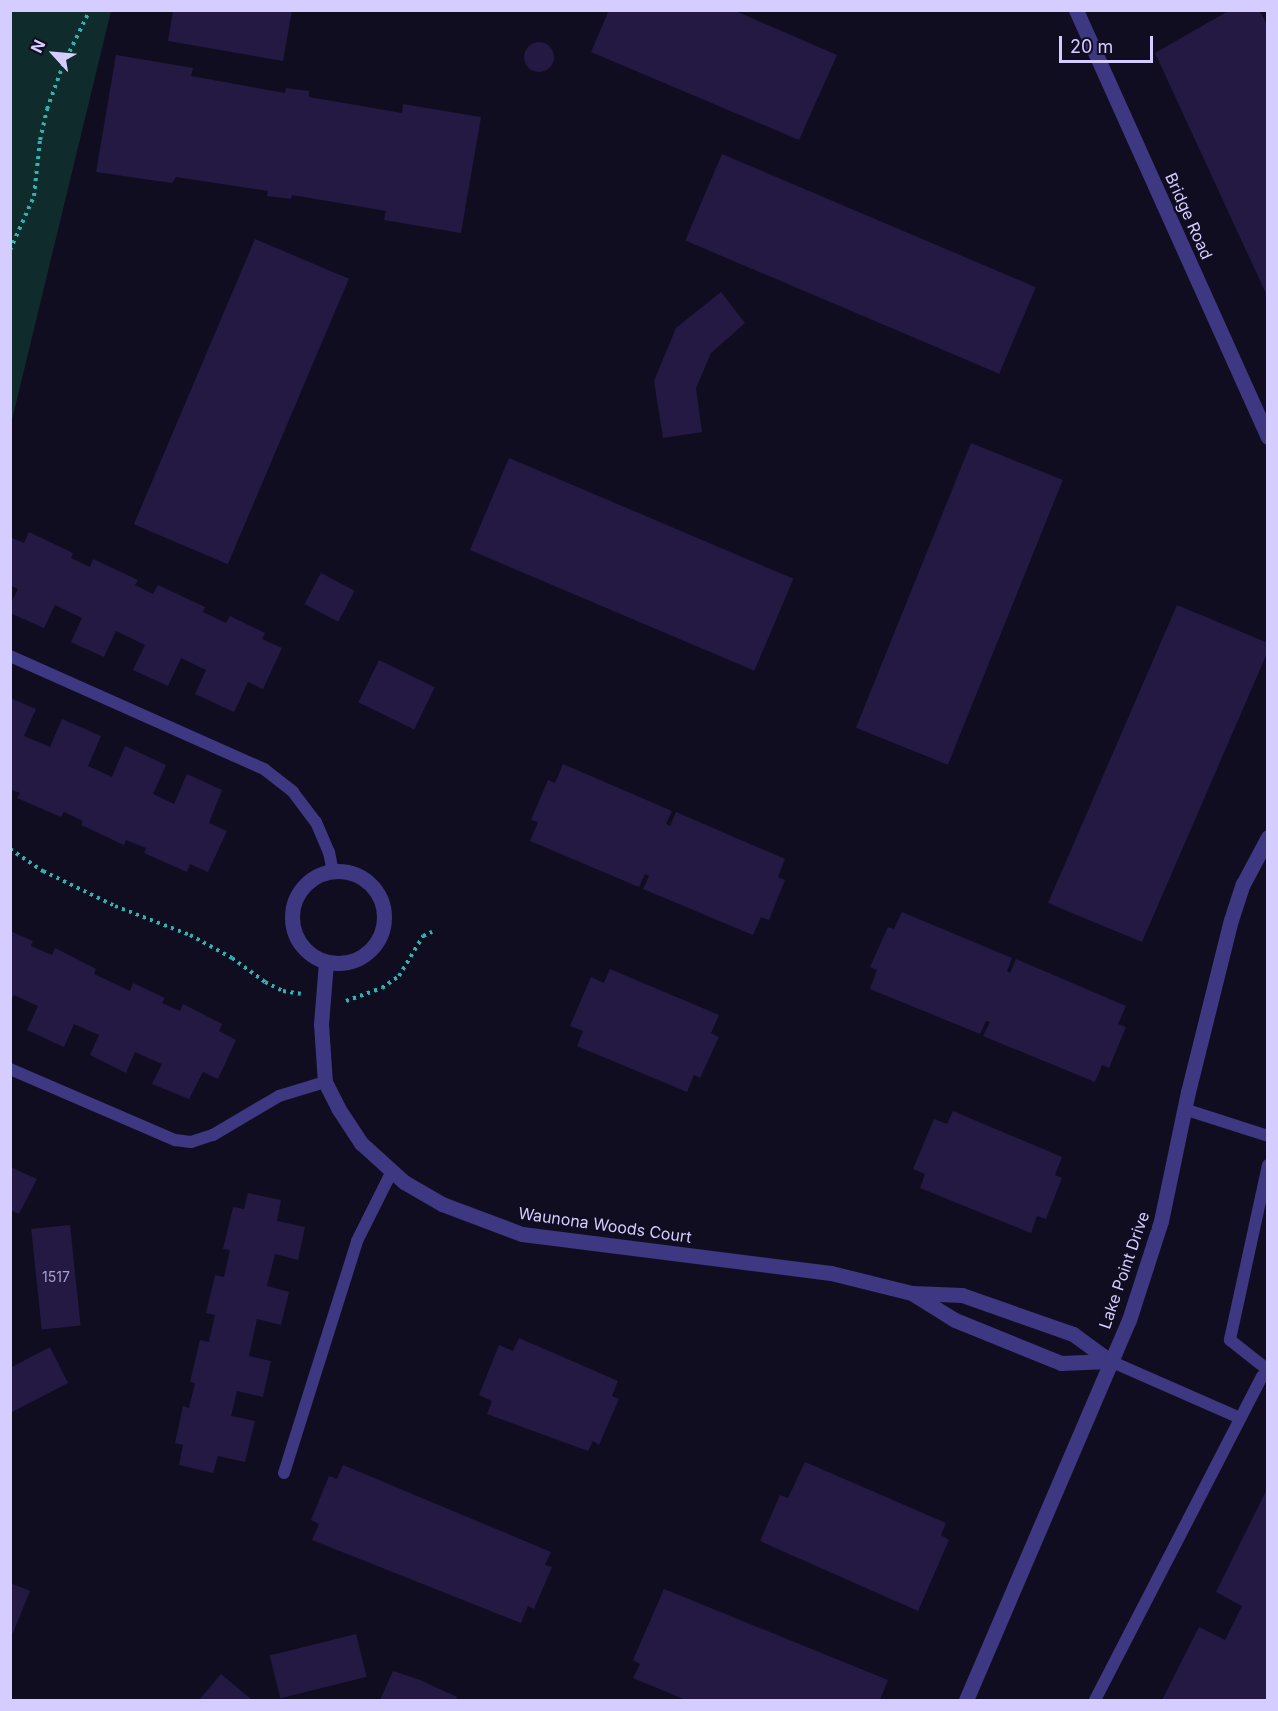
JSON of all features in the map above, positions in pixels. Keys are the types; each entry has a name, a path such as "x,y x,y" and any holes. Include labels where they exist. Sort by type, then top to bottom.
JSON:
{"street":[{"name":"Bridge Road","path":"1076,10 1268,438"},
{"name":"Lake Point Drive","path":"966,1701 1129,1320 1161,1221 1184,1109 1231,920 1243,884 1268,837"},
{"path":"333,872 347,872 361,878 372,887 380,900 384,915 382,929 367,953 340,964 326,962 312,956 300,944 293,930 292,914 295,899 305,886 318,876 333,872"},
{"name":"Waunona Woods Court","path":"326,962 323,1003 325,1082 338,1108 361,1143 404,1182 442,1204 522,1234 831,1273 912,1293 962,1295 1073,1334 1110,1361"},
{"name":"Waunona Woods Court","path":"912,1293 955,1320 1061,1363 1110,1361"}],"lane":[{"path":"10,656 264,769 293,792 316,822 329,852 333,872"},
{"path":"10,1069 175,1140 191,1142 213,1135 279,1096 325,1082"},
{"path":"1184,1109 1268,1136"},
{"path":"1095,1701 1240,1418 1262,1377 1268,1372 1230,1340 1268,1165"},
{"path":"284,1473 357,1241 392,1171"},
{"path":"1110,1361 1240,1418"}],"path":[{"path":"10,250 34,196 40,140 47,110 63,65 90,10"},
{"path":"10,849 43,871 115,906 190,935 232,958 265,982 323,1003 348,1001 382,988 399,976 423,936 432,932"}],"green space":[{"path":"10,11 111,11 11,424"}],"building":[{"path":"173,10 292,10 283,61 168,41"},
{"path":"609,10 733,10 837,55 799,140 591,52"},
{"path":"1230,10 1259,10 1268,26 1268,298 1155,53"},
{"path":"539,42 545,43 553,51 553,63 545,71 539,72 533,71 525,63 524,57 525,51 533,43"},
{"path":"116,55 193,68 191,76 285,93 286,88 309,91 309,97 402,113 403,104 481,117 461,233 384,220 386,211 292,195 291,199 267,196 268,191 176,177 172,183 96,172"},
{"path":"722,154 1036,287 999,374 685,241"},
{"path":"255,239 349,279 228,564 134,524"},
{"path":"721,292 745,323 711,353 696,388 702,432 663,438 654,381 676,328"},
{"path":"971,443 1063,480 948,765 856,728"},
{"path":"509,458 793,579 754,671 470,550"},
{"path":"29,532 73,553 71,558 90,567 93,559 138,580 135,585 153,594 158,585 205,607 203,612 226,623 230,616 265,633 262,639 282,648 263,689 248,682 234,712 195,694 206,670 181,658 168,686 133,670 145,645 116,631 104,657 71,642 82,618 55,605 44,628 10,613 10,605 18,589 10,585 10,537 24,543"},
{"path":"321,573 355,591 338,622 305,604"},
{"path":"1177,605 1268,643 1268,651 1142,942 1048,903"},
{"path":"379,660 435,687 414,729 358,702"},
{"path":"10,698 36,709 24,736 50,747 62,719 101,736 88,766 112,777 125,746 166,765 153,794 174,804 187,774 222,790 209,823 227,831 208,872 190,864 187,872 144,853 146,848 126,840 124,845 81,825 83,821 64,812 61,817 17,798 20,793 10,789"},
{"path":"563,764 672,811 666,824 670,826 676,812 785,859 778,877 785,880 769,920 761,917 753,935 643,889 649,876 645,874 639,887 530,841 538,822 531,820 548,780 555,783"},
{"path":"902,912 1012,958 1007,971 1010,973 1016,959 1126,1006 1118,1024 1126,1027 1109,1068 1102,1065 1095,1082 983,1036 990,1022 986,1021 980,1034 870,989 877,970 870,967 888,927 894,929"},
{"path":"10,931 33,941 31,946 52,955 55,948 96,969 94,974 130,991 133,983 165,998 162,1003 180,1011 183,1004 222,1024 219,1031 236,1040 218,1079 203,1072 189,1099 152,1084 162,1064 135,1052 126,1073 90,1055 99,1035 74,1024 64,1047 27,1030 38,1006 14,995 10,1002"},
{"path":"610,969 719,1015 711,1033 719,1037 700,1078 694,1075 687,1092 577,1046 583,1031 570,1026 591,977 604,983"},
{"path":"953,1111 1062,1157 1055,1175 1062,1178 1046,1219 1037,1216 1031,1233 920,1188 925,1174 913,1169 934,1119 947,1124"},
{"path":"10,1167 37,1179 19,1214 10,1210"},
{"path":"248,1193 281,1200 277,1221 305,1227 298,1260 275,1254 267,1286 289,1292 281,1325 257,1319 249,1356 271,1361 263,1397 237,1391 231,1416 255,1421 245,1462 218,1456 213,1473 179,1465 183,1445 175,1443 183,1406 189,1408 195,1383 190,1382 200,1340 209,1342 215,1315 206,1313 215,1275 224,1277 230,1250 223,1249 233,1207 244,1209"},
{"path":"70,1225 81,1325 42,1330 31,1229"},
{"path":"519,1338 618,1381 612,1396 619,1399 599,1445 593,1441 588,1451 487,1414 492,1401 479,1395 499,1345 513,1351"},
{"path":"50,1347 68,1383 10,1413 10,1368"},
{"path":"805,1462 946,1523 941,1535 949,1540 918,1611 760,1541 780,1495 788,1498"},
{"path":"343,1465 551,1552 545,1565 552,1567 534,1609 528,1606 521,1623 312,1540 319,1524 311,1520 329,1476 337,1479"},
{"path":"1268,1487 1268,1700 1162,1700 1199,1627 1225,1640 1242,1606 1216,1592"},
{"path":"10,1583 30,1591 13,1633 10,1632"},
{"path":"664,1589 888,1680 880,1700 686,1700 633,1678 640,1664 633,1660"},
{"path":"356,1634 367,1677 280,1698 270,1656"},
{"path":"393,1671 420,1680 457,1697 456,1700 380,1700"},
{"path":"221,1674 252,1700 199,1700"}]}
